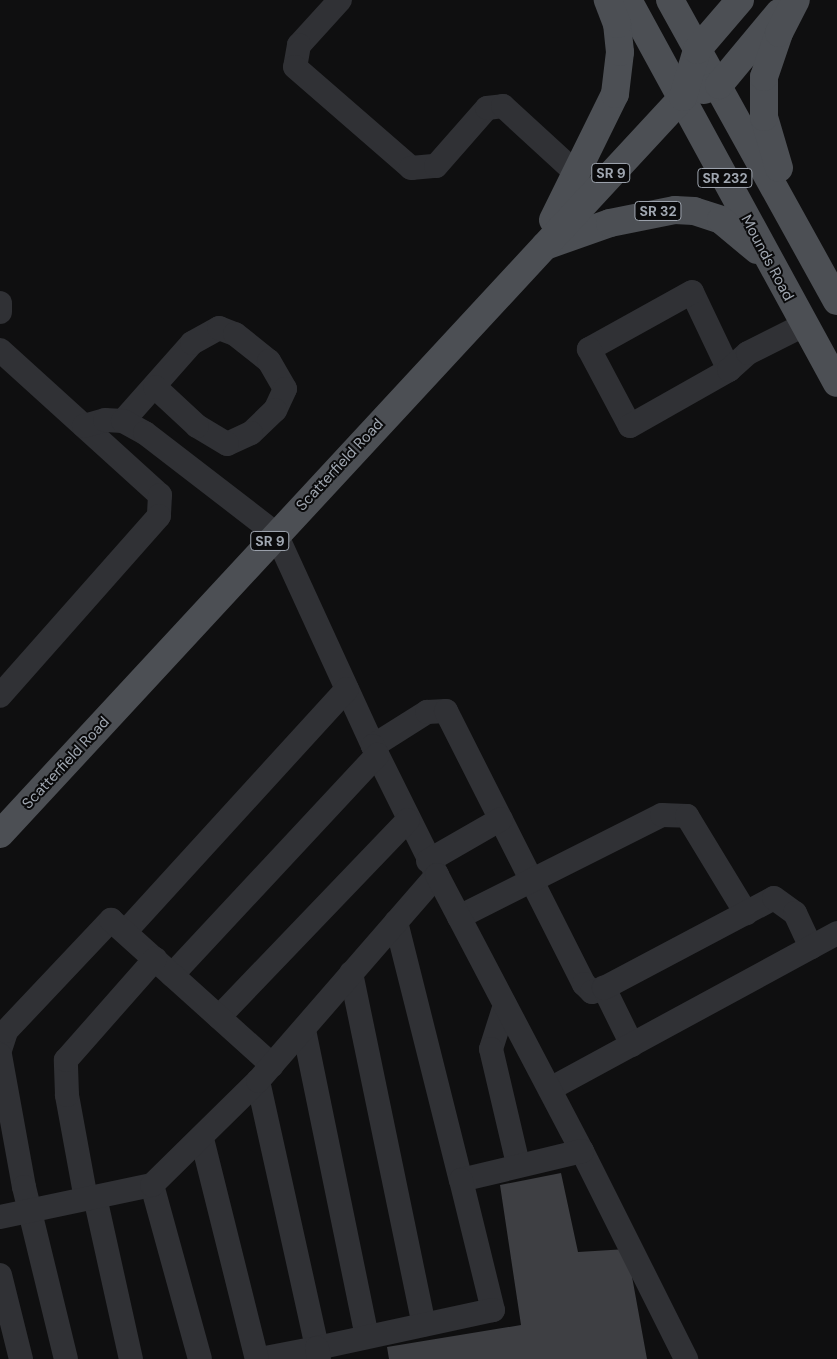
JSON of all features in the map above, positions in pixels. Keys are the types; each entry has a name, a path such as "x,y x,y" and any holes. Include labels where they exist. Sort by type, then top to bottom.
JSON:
{"main road":[{"path":"539,248 612,106 618,81 619,38 608,0"},
{"name":"Mounds Road","path":"628,0 683,97 767,258 837,383"},
{"path":"670,0 719,85 837,301"},
{"name":"Scatterfield Road","path":"0,834 539,248 683,97 698,50 740,0"},
{"path":"719,85 789,0"},
{"path":"796,0 768,59 764,117 802,236"},
{"name":"Scatterfield Road","path":"683,97 719,85"},
{"name":"SR 32","path":"539,248 639,215 694,211 721,220 767,258"}],"lane":[{"path":"340,0 299,45 295,67 411,168 436,166 487,108 504,106 577,174"},
{"path":"729,370 692,292 588,349 630,426 729,370 748,353 804,325"},
{"path":"0,303 0,312"},
{"path":"123,421 192,343 219,328 235,334 268,361 285,389 269,416 239,441 227,444 197,426 155,387"},
{"path":"0,350 160,495 159,516 0,696"},
{"path":"84,426 105,420 123,421 178,455 276,534 408,820 582,1151 686,1359"},
{"path":"125,932 347,689"},
{"path":"172,974 375,750 427,712 446,711 584,984 592,992 604,988 774,898 796,913 811,947"},
{"path":"459,917 662,815 687,816 746,913"},
{"path":"219,1017 408,820"},
{"path":"0,1217 152,1185 202,1138 304,1030 396,922 432,868 501,820"},
{"path":"0,1050 6,1030 111,920 219,1017 265,1073 318,1353"},
{"path":"202,1138 258,1359 318,1353 367,1336 493,1310 396,922"},
{"path":"550,1089 837,933"},
{"path":"131,1359 67,1096 66,1060 155,959"},
{"path":"351,973 424,1324"},
{"path":"604,988 632,1045"},
{"path":"505,1005 491,1049 518,1164"},
{"path":"304,1030 367,1336"},
{"path":"0,1055 66,1359"},
{"path":"461,1180 518,1164 582,1151"},
{"path":"152,1185 200,1359"},
{"path":"1,1287 13,1351"}],"building":[{"path":"561,1173 578,1252 627,1249 647,1359 389,1359 387,1347 521,1325 500,1185"}]}
